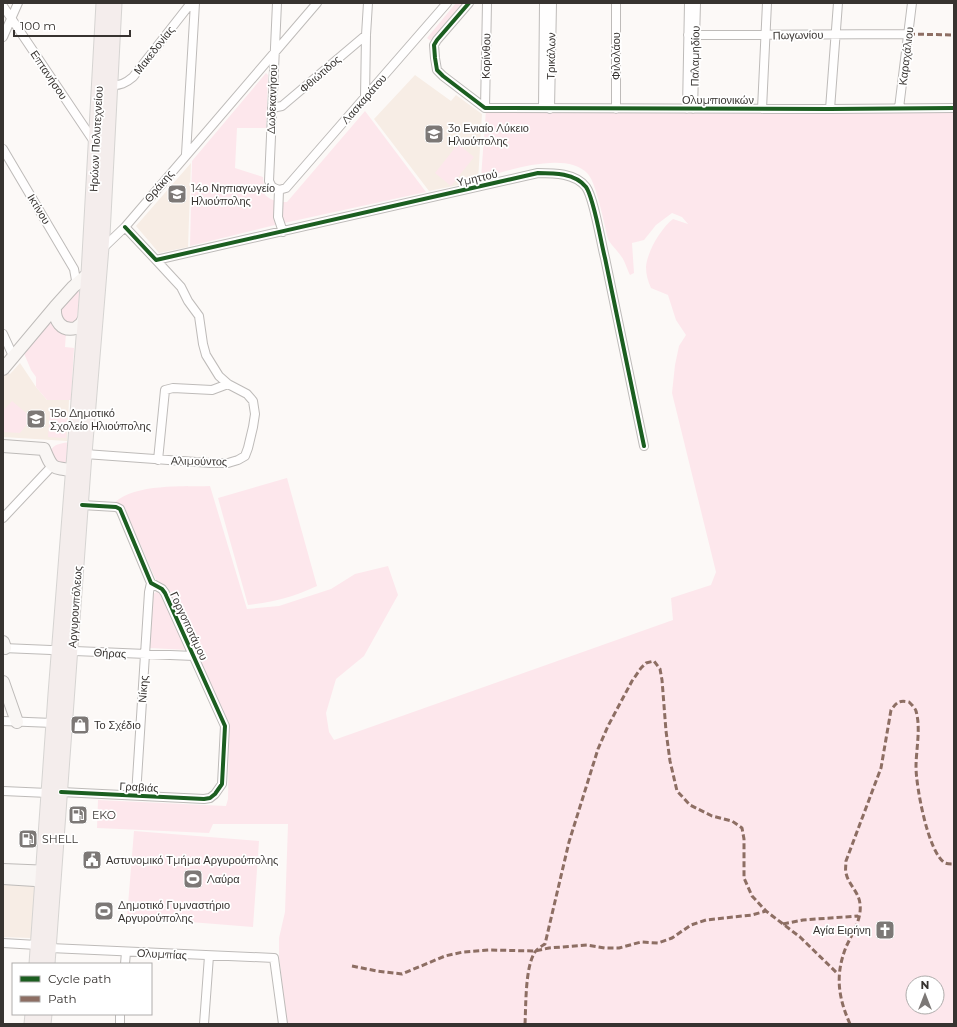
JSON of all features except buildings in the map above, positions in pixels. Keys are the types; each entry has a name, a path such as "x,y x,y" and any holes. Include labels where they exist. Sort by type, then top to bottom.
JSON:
{"main road":[{"name":"Ηρώων Πολυτεχνείου","path":"88,274 103,3"},
{"name":"Ηρώων Πολυτεχνείου","path":"101,250 115,3"},
{"name":"Αργυρουπόλεως","path":"55,792 53,723 65,651 82,504 101,250"},
{"name":"Αργυρουπόλεως","path":"36,963 43,946 55,792 65,651 72,470 88,274"},
{"name":"Αργυρουπόλεως","path":"43,946 48,963"}],"street":[{"path":"3,37 18,3"},
{"name":"Μακεδονίας","path":"110,85 120,85 126,83 133,77 191,3"},
{"path":"186,154 195,3"},
{"name":"Δωδεκανήσου","path":"277,3 269,181 272,186 279,190"},
{"name":"Θράκης","path":"3,369 14,358 55,307 73,287 88,274 101,250 125,227 186,154 318,3"},
{"path":"365,98 368,3"},
{"name":"Λασκαράτου","path":"279,190 286,188 447,3"},
{"path":"469,3 434,45 435,58 437,70 483,108"},
{"name":"Κορίνθου","path":"483,108 487,3"},
{"name":"Τρικάλων","path":"544,3 547,109"},
{"name":"Τρικάλων","path":"547,109 552,3"},
{"name":"Φιλολάου","path":"616,3 616,109"},
{"name":"Παλαμηδίου","path":"689,3 692,35"},
{"name":"Παλαμηδίου","path":"690,109 692,35 696,3"},
{"path":"762,109 767,3"},
{"path":"830,109 838,3"},
{"name":"Καραχάλιου","path":"900,108 912,3"},
{"name":"Επτανήσου","path":"3,6 95,144"},
{"name":"Πωγωνίου","path":"692,35 909,34"},
{"name":"Φθιώτιδος","path":"272,108 282,106 366,35"},
{"name":"Ολυμπιονικών","path":"483,108 954,108"},
{"name":"Ικτίνου","path":"3,149 74,269"},
{"name":"Υμηττού","path":"156,260 538,173 567,175 580,182 590,195 601,240 644,446"},
{"path":"279,190 278,217 283,232"},
{"path":"125,227 156,260"},
{"name":"Αλιμούντος","path":"85,454 158,460 228,463 245,456 248,448 255,414 253,401 247,394 228,384 219,376 206,355 199,316 188,301 181,287 156,260"},
{"path":"74,269 94,277 98,286"},
{"path":"73,287 76,280 74,269"},
{"path":"55,307 56,319 58,323 65,328 76,328 84,319"},
{"path":"3,334 14,358"},
{"path":"158,460 165,390 173,388 212,390 228,384"},
{"path":"3,446 44,448 49,463 52,466 72,470"},
{"path":"3,518 52,466"},
{"name":"Γοργοποτάμου","path":"82,504 116,507 120,509 152,583 162,589 165,593 194,656 225,726 222,784 215,794"},
{"name":"Νίκης","path":"136,795 149,592 152,583"},
{"name":"Θήρας","path":"4,646 65,651 194,656"},
{"path":"3,682 17,722"},
{"path":"3,721 53,723"},
{"name":"Γραβιάς","path":"3,791 136,795 204,799 210,798 215,794"},
{"path":"3,870 48,876"},
{"path":"3,878 48,876"},
{"name":"Ολυμπίας","path":"3,943 126,952 274,958 283,1024"},
{"path":"125,963 126,952"},
{"path":"204,1024 209,956"}],"shaded area":[{"path":"456,3 464,3 432,42 427,38"},
{"path":"266,73 268,75 266,128 237,128 235,168 263,177 265,195 270,199 287,202 365,111 426,192 275,225 190,246 192,161"},
{"name":"3ο Ενιαίο Λύκειο Ηλιούπολης","path":"415,75 451,101 456,95 482,114 478,181 429,191 374,119"},
{"path":"486,110 954,112 954,1024 287,1024 279,956 279,938 285,912 288,824 213,824 209,833 97,828 98,800 226,806 228,799 229,723 166,588 156,580 124,507 114,503 134,492 160,487 210,486 247,609 279,606 331,589 355,574 388,566 398,595 364,656 336,679 326,713 329,732 334,740 673,620 671,598 711,585 716,572 672,393 679,346 686,335 676,320 668,295 651,288 646,270 649,254 659,234 668,223 673,219 688,224 682,217 672,213 656,225 644,240 632,243 634,273 630,275 622,258 608,239 597,195 588,174 578,167 566,164 536,164 481,178"},
{"path":"458,144 474,157 451,186 435,173"},
{"name":"14ο Νηπιαγωγείο Ηλιούπολης","path":"191,163 188,247 159,253 136,226"},
{"path":"78,291 80,293 77,320 73,323 67,322 62,318 60,310 75,292"},
{"path":"49,321 66,333 65,347 74,348 71,400 47,400 36,387 36,377 31,370 23,351"},
{"name":"15ο Δημοτικό Σχολείο Ηλιούπολης","path":"20,363 36,387 47,400 69,400 67,441 3,437 3,375 6,371 10,374"},
{"path":"12,401 32,418 20,433 3,432 3,411"},
{"path":"50,411 67,412 66,438 48,437"},
{"path":"69,442 67,464 53,461 52,449 58,444"},
{"path":"287,478 317,586 284,598 248,605 218,498"},
{"path":"156,592 160,593 188,650 150,648 153,594"},
{"name":"Λαύρα","path":"134,831 259,841 253,927 127,917"},
{"path":"3,885 35,886 31,938 3,937"}],"marked path":[{"path":"909,34 954,35"},
{"path":"525,1024 529,967 535,952 545,944 569,842 598,749 608,726 632,681 646,663 654,661 660,669 662,680 670,761 677,791 690,805 712,816 732,821 742,828 744,839 744,878 752,896 766,911 800,937 838,974"},
{"path":"850,1024 843,1005 839,986 839,977 840,967 846,947 860,915 860,904 858,896 847,877 846,861 881,768 891,710 897,703 903,701 909,702 916,710 918,732 916,767 918,789 924,818 928,833 939,857 945,863 954,864"},
{"path":"352,966 402,974 445,956 463,952 489,950 535,951 549,948 587,945 605,948 619,948 641,942 658,943 672,938 691,925 706,920 752,915 766,911"},
{"path":"783,924 803,920 858,916"}],"cycle path":[{"path":"469,3 437,40 434,45 435,58 437,70 485,108 954,108"},
{"path":"125,227 156,260 538,173 551,173 570,176 581,182 586,187 592,201 644,446"},
{"path":"61,792 204,799 210,798 215,794 222,784 225,726 165,593 162,589 151,583 120,509 116,507 82,505"}],"place":[{"name":"3ο Ενιαίο Λύκειο Ηλιούπολης","path":"434,134"},
{"name":"14ο Νηπιαγωγείο Ηλιούπολης","path":"177,194"},
{"name":"15ο Δημοτικό Σχολείο Ηλιούπολης","path":"36,419"},
{"name":"Το Σχέδιο","path":"80,725"},
{"name":"EKO","path":"78,815"},
{"name":"SHELL","path":"28,839"},
{"name":"Αστυνομικό Τμήμα Αργυρούπολης","path":"92,860"},
{"name":"Λαύρα","path":"193,879"},
{"name":"Δημοτικό Γυμναστήριο Αργυρούπολης","path":"104,911"},
{"name":"Αγία Ειρήνη","path":"885,930"}]}
